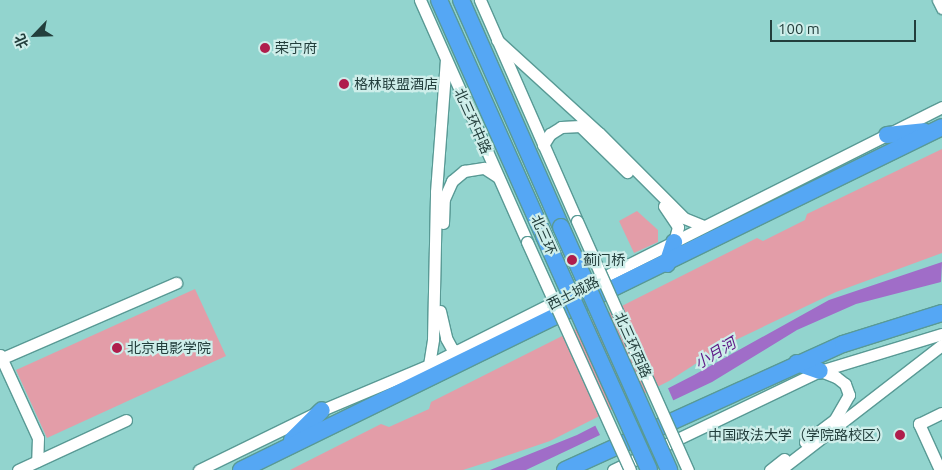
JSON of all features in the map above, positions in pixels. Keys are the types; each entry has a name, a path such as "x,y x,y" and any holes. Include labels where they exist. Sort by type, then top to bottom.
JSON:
{"highway":[{"name":"北三环","path":"440,0 649,470"},
{"name":"北三环","path":"461,0 669,470"},
{"path":"887,135 938,129"},
{"name":"西土城路","path":"241,470 413,385 667,264 938,129"},
{"path":"667,264 674,242"},
{"path":"566,470 796,363 843,344 942,313"},
{"path":"457,351 494,347"},
{"path":"796,363 820,371"},
{"path":"413,385 428,366"},
{"path":"285,449 322,410"}],"street":[{"name":"北三环中路","path":"420,0 526,242 630,470"},
{"path":"480,0 543,145"},
{"path":"938,0 942,8"},
{"path":"497,40 598,133 684,218 704,226"},
{"path":"428,366 433,339 436,192 446,60"},
{"name":"西土城路","path":"199,470 322,410 428,366 942,106"},
{"path":"543,145 550,134 561,127 580,126 665,208 678,227 674,242"},
{"name":"北三环西路","path":"543,145 688,470"},
{"path":"457,351 449,345 439,320 444,199 452,181 464,171 484,168 498,177"},
{"path":"37,461 38,438 0,358 176,283"},
{"path":"614,470 820,371 942,334"},
{"path":"780,470 903,372 942,345"},
{"path":"903,372 942,352"},
{"path":"770,470 843,409 848,395 845,384 836,376 820,371"},
{"path":"940,470 919,424 942,413"},
{"path":"18,470 126,420"}],"shaded area":[{"path":"942,149 942,253 836,292 723,346 669,381 550,441 494,460 463,470 290,470 381,424 389,427 429,409 431,402 757,238 763,241 805,220 807,214"},
{"path":"637,211 658,230 658,242 634,253 619,221"},
{"path":"942,262 941,282 856,304 797,330 712,382 526,470 490,470 577,435 694,375 829,300"},
{"path":"195,289 226,356 47,438 16,370"}],"pier":[{"path":"667,386 674,402 601,437 594,423"}],"place":[{"name":"荣宁府","path":"265,48"},
{"name":"格林联盟酒店","path":"344,84"},
{"name":"蓟门桥","path":"572,260"},
{"name":"北京电影学院","path":"117,348"},
{"name":"中国政法大学（学院路校区）","path":"900,435"}],"water label":[{"name":"小月河","path":"715,353"}]}
